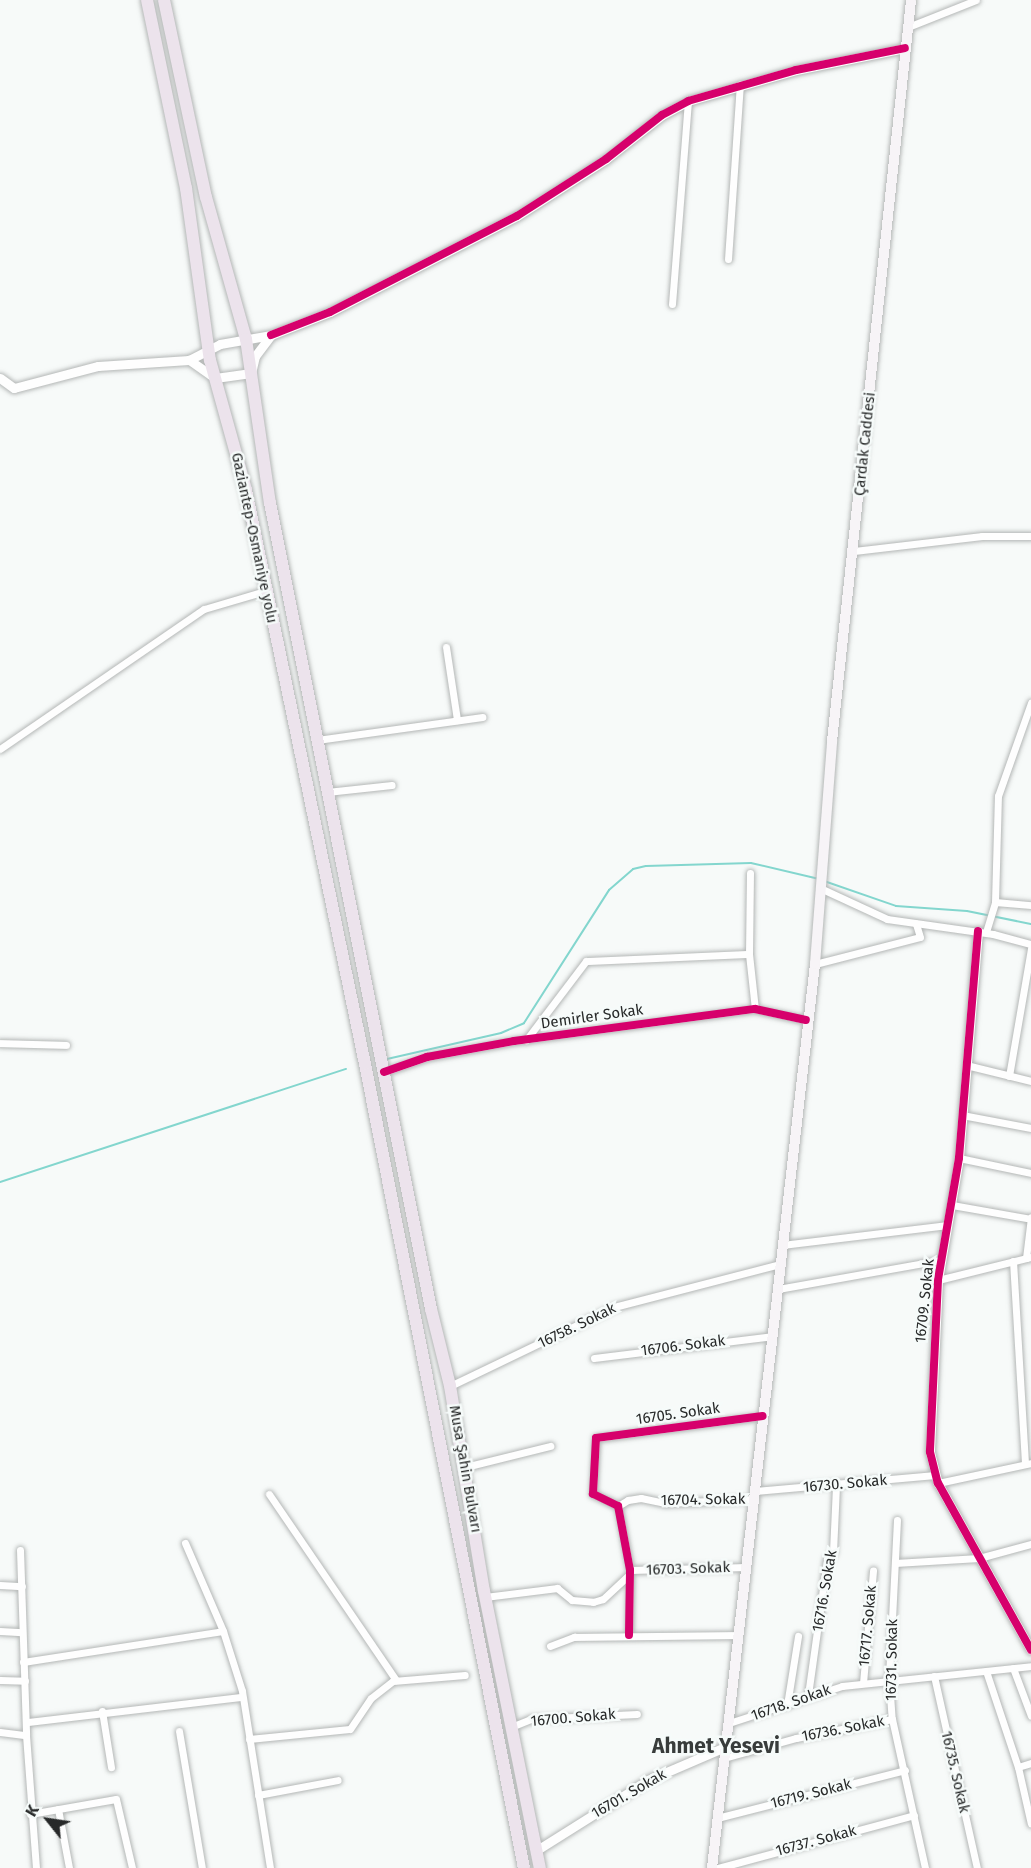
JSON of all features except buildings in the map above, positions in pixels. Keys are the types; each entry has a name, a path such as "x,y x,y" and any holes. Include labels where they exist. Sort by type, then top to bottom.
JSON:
{"highway":[{"name":"Gaziantep-Osmaniye yolu","path":"147,0 186,188 208,348 246,490 265,591 367,1074"},
{"name":"Gaziantep-Osmaniye yolu","path":"164,0 206,197 246,339 270,503 384,1072"},
{"name":"Musa Şahin Bulvarı","path":"384,1072 450,1386 485,1597 540,1868"},
{"name":"Musa Şahin Bulvarı","path":"367,1074 524,1868"}],"main road":[{"name":"Çardak Caddesi","path":"712,1868 814,964 822,852 911,0"}],"street":[{"path":"908,27 976,0"},
{"path":"0,378 14,388 98,366 189,360 208,348 271,335 340,307 517,216 606,159 662,115 688,101 740,84 905,48"},
{"path":"728,259 740,84"},
{"path":"672,304 688,101"},
{"path":"189,360 215,378 251,373 255,356 271,335"},
{"path":"854,551 982,536 1031,536"},
{"path":"0,749 204,609 265,591"},
{"path":"446,646 457,720"},
{"path":"982,932 989,921 993,905 998,796 1031,703"},
{"path":"317,740 482,717"},
{"path":"327,792 392,785"},
{"path":"750,873 749,954 754,1009"},
{"path":"820,885 867,911 916,924 982,932 1031,946 1009,1076"},
{"path":"993,905 1031,904"},
{"path":"814,964 920,937 916,924"},
{"name":"16709. Sokak","path":"982,932 966,1065 959,1158 938,1280 929,1409 937,1479 1031,1650"},
{"path":"526,1040 586,961 749,954"},
{"name":"Demirler Sokak","path":"384,1072 427,1057 526,1040 754,1009 806,1020"},
{"path":"0,1043 66,1045"},
{"path":"966,1065 1031,1081"},
{"path":"962,1115 1031,1128"},
{"path":"959,1158 1031,1173"},
{"path":"938,1280 1028,1258 1031,1218 952,1205"},
{"path":"782,1245 948,1225"},
{"path":"778,1288 941,1260"},
{"path":"1013,1261 1028,1463"},
{"name":"16758. Sokak","path":"450,1386 614,1307 780,1264"},
{"name":"16706. Sokak","path":"594,1358 772,1336"},
{"name":"16705. Sokak","path":"618,1506 593,1494 596,1438 763,1416"},
{"path":"465,1467 550,1446"},
{"name":"16730. Sokak","path":"755,1495 836,1485 937,1479 1028,1463"},
{"name":"16716. Sokak","path":"808,1695 827,1559 833,1552 836,1485"},
{"path":"269,1494 396,1680"},
{"name":"16704. Sokak","path":"618,1506 628,1500 641,1498 665,1503 755,1495"},
{"path":"618,1506 629,1573 628,1635"},
{"name":"16731. Sokak","path":"897,1521 889,1680 892,1719 926,1868"},
{"path":"185,1543 223,1631 241,1697 270,1868"},
{"path":"895,1563 979,1558 1031,1544"},
{"path":"20,1550 24,1681 28,1722 26,1735 30,1814 36,1868"},
{"name":"16703. Sokak","path":"629,1573 747,1567"},
{"name":"16717. Sokak","path":"863,1683 873,1570"},
{"path":"485,1597 557,1588 572,1600 593,1602 603,1599 629,1573"},
{"path":"0,1585 22,1586"},
{"path":"0,1631 22,1632"},
{"path":"24,1662 223,1631"},
{"path":"550,1646 574,1637 738,1635"},
{"path":"787,1705 798,1636"},
{"name":"16718. Sokak","path":"729,1723 787,1705 808,1695 863,1683 1031,1665"},
{"path":"1013,1668 1031,1716"},
{"path":"986,1671 1018,1767 1031,1824"},
{"path":"249,1739 356,1724 378,1691 396,1680 465,1675"},
{"name":"16735. Sokak","path":"933,1676 977,1868"},
{"path":"0,1680 24,1681"},
{"path":"28,1722 241,1697"},
{"path":"102,1712 111,1767"},
{"name":"16700. Sokak","path":"511,1727 531,1719 637,1714"},
{"name":"16736. Sokak","path":"725,1752 892,1719"},
{"path":"179,1731 202,1868"},
{"path":"0,1732 26,1735"},
{"name":"16701. Sokak","path":"537,1850 648,1780 725,1752"},
{"path":"1018,1767 1031,1763"},
{"name":"16719. Sokak","path":"717,1818 905,1770"},
{"path":"258,1795 338,1780"},
{"path":"30,1814 116,1799 132,1868"},
{"path":"58,1809 69,1868"},
{"name":"16737. Sokak","path":"718,1868 914,1815"}],"waterway":[{"path":"387,1059 501,1033 524,1023 609,890 633,869 646,866 751,863 819,879"},
{"path":"824,881 896,906 967,911 1031,924"},
{"path":"0,1182 346,1069"}],"cycle path":[{"path":"271,335 330,312 517,216 606,159 662,115 688,101 796,70 905,48"},
{"path":"978,931 959,1158 938,1280 930,1452 938,1483 1031,1650"},
{"path":"384,1072 427,1057 514,1041 755,1009 806,1020"},
{"path":"629,1635 630,1570 618,1506 593,1494 596,1438 763,1416"}],"district":[{"name":"Ahmet Yesevi","path":"716,1746"}]}
